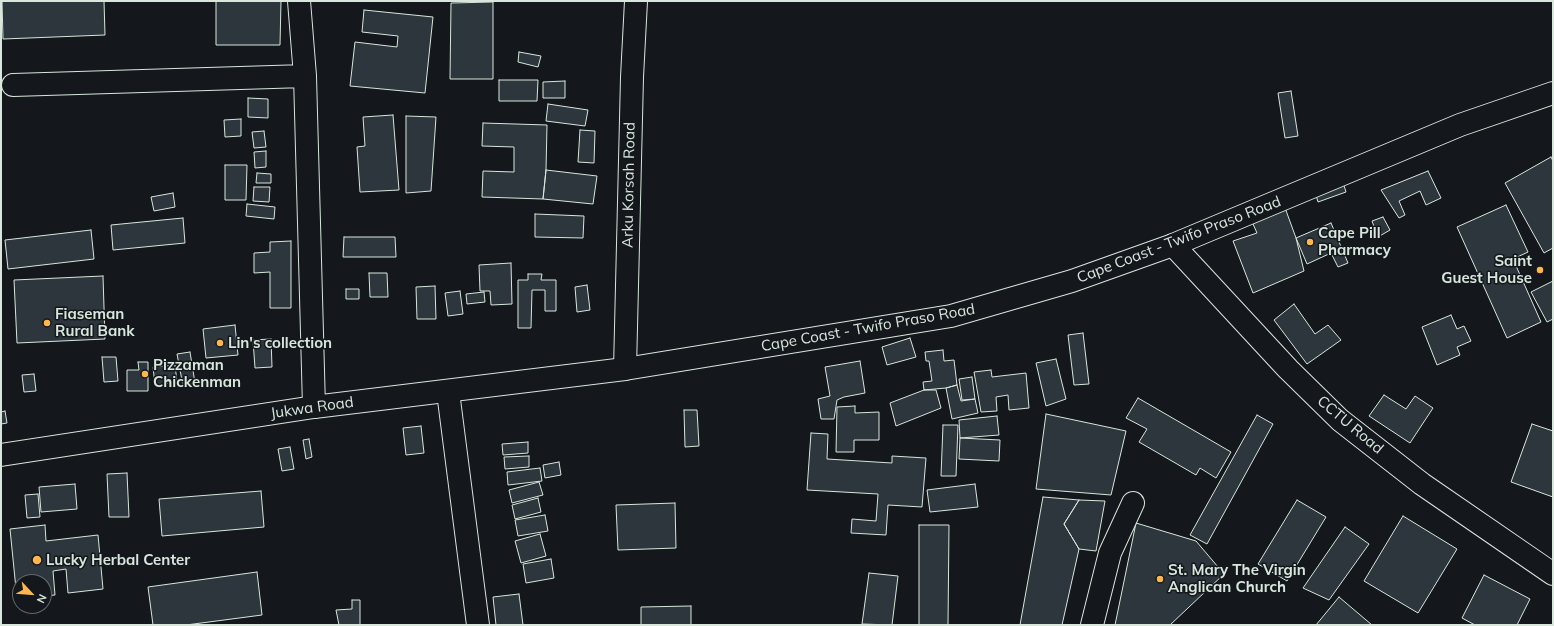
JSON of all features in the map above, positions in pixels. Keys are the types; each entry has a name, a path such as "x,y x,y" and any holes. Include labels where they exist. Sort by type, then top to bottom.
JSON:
{"street":[{"path":"299,1 305,76 314,407"},
{"name":"Arku Korsah Road","path":"625,369 632,77 636,1"},
{"path":"13,85 305,76"},
{"name":"Cape Coast - Twifo Praso Road","path":"625,369 951,316 1072,281 1173,245 1460,125 1553,93"},
{"name":"CCTU Road","path":"1173,245 1288,369 1340,420 1422,484 1553,574"},
{"name":"Jukwa Road","path":"1,455 314,407 448,392 625,369"},
{"path":"448,392 478,625"},
{"path":"1092,625 1110,553 1133,503"}],"building":[{"path":"2,1 104,1 105,35 3,39"},
{"path":"216,1 281,1 280,45 216,45"},
{"path":"493,2 493,79 450,79 451,3"},
{"path":"364,10 433,17 425,93 350,86 355,42 397,47 398,36 362,32"},
{"path":"519,52 541,56 538,67 518,62"},
{"path":"499,80 538,80 537,101 499,101"},
{"path":"565,81 565,98 543,98 543,82"},
{"path":"1291,91 1298,136 1285,138 1278,93"},
{"path":"248,98 268,99 268,118 248,117"},
{"path":"548,104 588,110 585,126 546,121"},
{"path":"393,115 399,190 360,192 357,147 365,146 363,117"},
{"path":"406,116 436,117 431,191 406,193"},
{"path":"241,119 241,136 225,137 224,120"},
{"path":"483,123 547,125 546,170 543,199 482,197 483,171 514,172 514,147 482,146"},
{"path":"580,130 595,131 594,163 578,162"},
{"path":"264,131 266,147 254,148 252,132"},
{"path":"266,151 266,167 255,168 254,152"},
{"path":"1551,157 1553,161 1553,248 1544,253 1505,183"},
{"path":"225,165 247,165 246,200 225,200"},
{"path":"546,170 597,176 593,204 543,199"},
{"path":"1428,171 1441,198 1426,205 1420,191 1399,201 1405,215 1399,218 1381,190"},
{"path":"257,173 271,174 271,183 256,183"},
{"path":"1342,179 1346,192 1318,202 1314,188"},
{"path":"254,187 270,187 269,202 253,201"},
{"path":"173,193 175,207 154,211 151,197"},
{"path":"247,204 275,207 274,219 246,216"},
{"path":"1284,205 1296,238 1304,271 1253,293 1233,241 1257,233 1253,224"},
{"path":"1506,205 1528,252 1513,259 1541,322 1507,338 1457,227"},
{"path":"535,214 584,216 583,238 535,237"},
{"path":"1383,217 1390,230 1378,237 1372,221"},
{"path":"183,218 185,243 113,250 111,225"},
{"path":"1331,223 1348,263 1338,267 1331,253 1307,264 1296,238"},
{"path":"91,230 94,259 8,269 5,240"},
{"path":"344,237 395,237 396,257 343,257"},
{"path":"291,241 291,308 270,308 270,272 254,273 254,253 270,252 270,242"},
{"path":"511,263 512,304 491,305 490,291 480,291 479,265"},
{"path":"369,273 387,273 388,297 370,297"},
{"path":"528,274 542,274 541,280 556,280 556,311 545,311 545,290 532,290 531,328 518,328 518,280 528,280"},
{"path":"103,276 105,339 17,343 14,280"},
{"path":"1553,281 1553,319 1547,322 1531,292"},
{"path":"587,285 590,310 577,312 575,287"},
{"path":"435,286 436,319 417,319 416,287"},
{"path":"346,289 359,289 359,299 346,299"},
{"path":"460,291 463,314 448,316 445,293"},
{"path":"484,292 485,302 467,304 466,294"},
{"path":"1294,304 1315,334 1328,325 1341,340 1307,364 1274,320"},
{"path":"1451,315 1457,329 1464,326 1471,341 1457,347 1460,355 1437,365 1422,327"},
{"path":"235,325 238,355 206,358 203,329"},
{"path":"1083,333 1089,384 1074,385 1068,335"},
{"path":"910,338 916,357 887,365 882,347"},
{"path":"271,339 272,367 255,368 253,340"},
{"path":"943,350 944,361 954,360 957,385 946,388 924,390 923,382 932,381 929,361 926,361 925,352"},
{"path":"190,352 195,383 183,386 177,354"},
{"path":"102,357 116,357 118,381 104,382"},
{"path":"1056,359 1066,399 1046,406 1036,363"},
{"path":"860,361 865,393 844,397 837,400 834,419 821,419 818,399 830,396 825,367"},
{"path":"138,362 148,362 148,391 127,391 127,370 139,370"},
{"path":"175,365 177,382 155,385 153,367"},
{"path":"991,370 992,377 1026,373 1029,408 1009,410 1008,395 996,397 997,411 981,412 974,372"},
{"path":"34,374 36,391 24,392 22,375"},
{"path":"972,377 975,399 962,400 959,379"},
{"path":"957,385 961,401 975,399 978,413 952,419 946,388"},
{"path":"924,390 936,390 941,408 896,426 890,403"},
{"path":"1384,395 1406,409 1415,396 1433,408 1410,443 1369,416"},
{"path":"1138,398 1231,452 1216,478 1200,468 1196,475 1139,442 1147,429 1126,418"},
{"path":"855,406 855,413 879,412 879,440 854,440 854,452 836,452 837,407"},
{"path":"684,410 697,410 699,446 685,447"},
{"path":"5,411 7,423 1,424 1,412"},
{"path":"1046,414 1126,431 1111,495 1036,489"},
{"path":"1257,415 1273,424 1207,544 1190,535"},
{"path":"997,416 999,435 960,438 959,420"},
{"path":"1532,424 1553,431 1553,497 1511,482"},
{"path":"943,425 958,425 956,476 941,476"},
{"path":"421,426 424,453 406,455 403,428"},
{"path":"811,433 828,434 827,459 892,463 892,456 926,458 922,507 888,505 886,535 851,533 852,519 876,521 878,494 807,490"},
{"path":"960,438 1000,440 999,461 959,459"},
{"path":"309,439 312,457 306,459 303,440"},
{"path":"528,442 528,453 503,455 502,444"},
{"path":"290,447 294,469 282,471 278,449"},
{"path":"529,456 529,467 505,469 504,457"},
{"path":"559,462 561,475 545,478 543,465"},
{"path":"540,468 542,481 508,485 507,472"},
{"path":"127,473 129,517 109,517 107,474"},
{"path":"539,482 543,495 512,503 509,490"},
{"path":"75,484 77,509 41,512 39,487"},
{"path":"975,484 978,507 930,512 927,490"},
{"path":"261,491 264,527 162,536 159,499"},
{"path":"38,494 40,517 27,518 25,495"},
{"path":"1043,497 1079,500 1064,524 1079,549 1062,625 1020,625"},
{"path":"538,498 541,512 515,519 512,505"},
{"path":"1079,500 1105,501 1096,551 1079,549 1064,524"},
{"path":"1297,500 1326,517 1287,581 1258,564"},
{"path":"675,503 676,548 618,550 616,505"},
{"path":"545,515 548,531 518,536 515,520"},
{"path":"1403,516 1457,549 1418,613 1364,581"},
{"path":"1136,523 1196,541 1224,574 1170,625 1115,625"},
{"path":"45,525 46,541 98,535 103,589 68,593 66,569 53,571 55,595 52,595 52,574 14,574 10,529"},
{"path":"919,525 949,525 948,625 919,625"},
{"path":"1345,527 1369,544 1329,600 1303,588"},
{"path":"540,534 546,556 521,563 515,541"},
{"path":"551,559 554,578 526,583 523,564"},
{"path":"257,572 262,615 186,625 153,625 148,587"},
{"path":"869,573 898,576 892,625 862,624"},
{"path":"1484,575 1530,599 1517,625 1475,625 1462,618"},
{"path":"519,594 523,625 496,625 493,597"},
{"path":"1339,597 1372,625 1316,625"},
{"path":"352,600 360,600 360,625 339,625 336,610 352,609"},
{"path":"691,606 691,625 641,625 641,607"}],"place":[{"name":"Cape Pill Pharmacy","path":"1310,242"},
{"name":"Saint Guest House","path":"1540,270"},
{"name":"Fiaseman Rural Bank","path":"47,323"},
{"name":"Lin's collection","path":"220,343"},
{"name":"Pizzaman Chickenman","path":"145,374"},
{"name":"Lucky Herbal Center","path":"37,560"},
{"name":"St. Mary The Virgin Anglican Church","path":"1160,579"}]}
